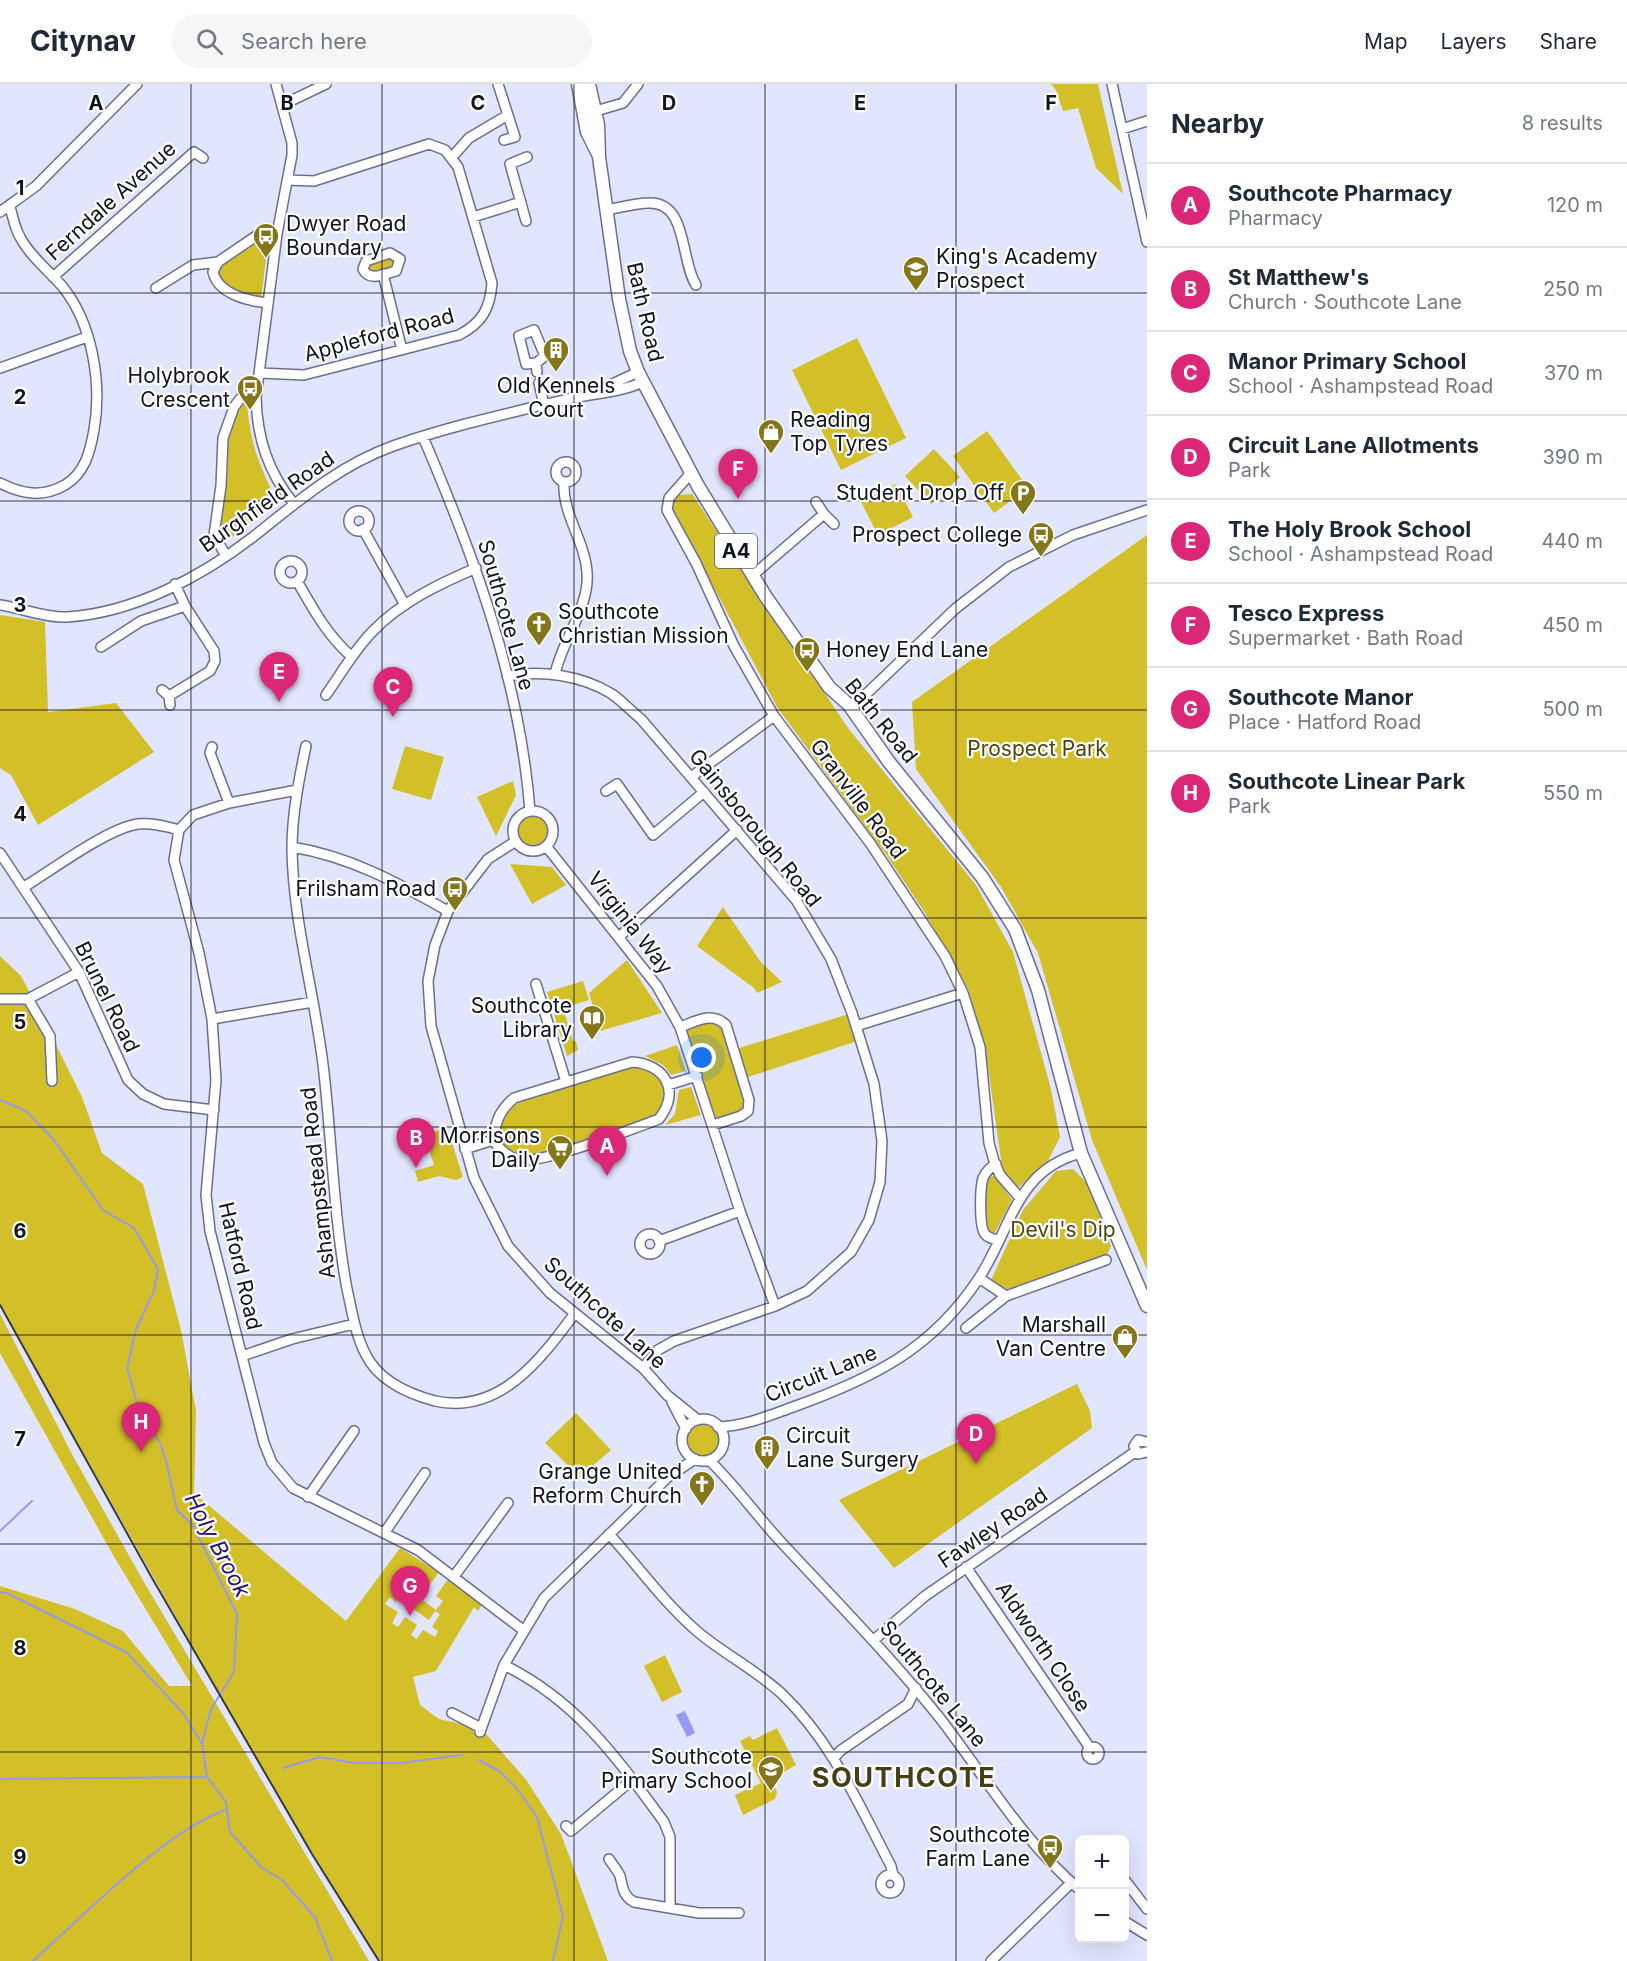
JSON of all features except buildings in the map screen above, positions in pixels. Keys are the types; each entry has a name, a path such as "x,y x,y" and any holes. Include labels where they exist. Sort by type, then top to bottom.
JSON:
{"main road":[{"name":"Bath Road","path":"578,84 590,113"},
{"name":"Bath Road","path":"589,84 591,143 599,157 623,321 640,377 686,477 752,576 829,687 849,705 889,762 982,877 1015,929 1038,990 1081,1153 1088,1163 1147,1306"}],"street":[{"path":"0,212 10,207 36,186 137,84"},
{"path":"276,84 292,143 277,234 256,397 257,421 264,451 272,471 294,504"},
{"path":"282,105 326,84"},
{"path":"498,84 515,137 504,140"},
{"path":"590,113 623,103 638,84"},
{"path":"1112,84 1147,242"},
{"path":"287,180 314,181 429,144 453,156 469,138 486,125 508,115"},
{"path":"1122,129 1147,121"},
{"name":"Ferndale Avenue","path":"185,144 202,158"},
{"name":"Ferndale Avenue","path":"53,277 194,152"},
{"name":"Appleford Road","path":"260,373 304,375 402,350 459,335 469,330 485,314 491,302 492,283 453,156"},
{"path":"526,221 510,164 527,157"},
{"path":"473,217 521,202"},
{"path":"606,210 649,202 667,206 676,218 689,273 696,285"},
{"path":"0,483 20,493 40,494 56,490 71,481 82,469 90,450 96,419 97,387 87,337 69,297 20,237 10,207"},
{"path":"156,288 193,265 218,262 262,232 277,234"},
{"path":"218,262 213,272 215,282 246,299 268,303"},
{"path":"383,274 402,350"},
{"path":"0,368 87,337"},
{"name":"Burghfield Road","path":"0,605 54,616 85,615 122,606 175,584 226,556 346,468 383,450 544,405 591,394 624,390 640,377"},
{"path":"539,383 544,405"},
{"path":"226,556 214,535 223,438 240,399 256,397"},
{"name":"Southcote Lane","path":"423,437 452,502 476,568 507,675 530,811"},
{"name":"Granville Road","path":"686,477 669,498 667,510 696,563 734,646 774,716 900,885 945,956 963,993 980,1047 989,1143 1005,1182 1020,1198"},
{"path":"555,674 587,589 587,570 563,496 564,482"},
{"path":"816,501 834,524"},
{"path":"849,705 861,699 955,609 1009,567 1073,535 1147,510"},
{"path":"752,576 824,514"},
{"path":"363,530 405,604"},
{"path":"326,696 373,631 405,604 445,581 476,568"},
{"path":"297,581 322,624 352,657"},
{"path":"167,697 210,671 215,661 214,651 185,606 175,584"},
{"path":"101,647 135,624 185,606"},
{"name":"Gainsborough Road","path":"507,675 555,674 582,680 612,694 641,719 796,900 831,959 856,1026 874,1084 881,1131 880,1182 868,1220 851,1252 807,1291 775,1306 674,1341 658,1350 643,1368"},
{"path":"691,777 774,716"},
{"name":"Ashampstead Road","path":"306,746 297,790 292,847 295,904 324,1070 342,1263 354,1324 366,1356 391,1383 416,1396 445,1403 470,1402 494,1395 526,1374 575,1313"},
{"path":"212,747 210,753 229,803"},
{"path":"606,791 617,784 653,835 704,792"},
{"path":"24,887 115,832 136,825 157,824 179,830 193,815 229,803 297,790"},
{"path":"530,811 543,814 551,822 553,834 546,846 536,850 526,849 516,841 514,835 516,822 530,811"},
{"name":"Hatford Road","path":"179,830 174,860 199,953 212,1019 215,1061 214,1110 206,1195 210,1231 272,1463 293,1488 418,1550 455,1575 523,1630"},
{"path":"620,936 737,830"},
{"name":"Southcote Lane","path":"516,841 488,860 448,911 435,945 428,981 431,1026 465,1149 478,1190 508,1246 550,1293 643,1368 667,1395 698,1420"},
{"name":"Virginia Way","path":"546,846 620,936 657,986 680,1027 740,1211 775,1306"},
{"path":"292,847 367,868 448,911"},
{"name":"Brunel Road","path":"0,853 79,972 128,1080 143,1094 164,1104 214,1110"},
{"path":"0,999 28,999 79,972"},
{"path":"536,984 566,1082"},
{"path":"856,1026 963,993"},
{"path":"28,999 50,1036 52,1081"},
{"path":"212,1019 313,1002"},
{"path":"680,1027 711,1017 719,1018 726,1025 749,1100 747,1111 741,1116 713,1125"},
{"path":"632,1062 648,1064 660,1071 668,1085 666,1110 659,1119 567,1150 520,1160 503,1153 493,1140 497,1118 502,1108 514,1098 566,1082 632,1062"},
{"path":"668,1085 697,1076"},
{"path":"465,1149 493,1140"},
{"name":"Circuit Lane","path":"724,1439 748,1423 834,1392 886,1369 939,1329 979,1278 1020,1198 1051,1165 1081,1153"},
{"path":"996,1164 987,1170 983,1179 981,1212 983,1232 987,1237 998,1240"},
{"path":"659,1241 740,1211"},
{"path":"966,1328 1006,1296 1106,1260"},
{"path":"979,1278 1006,1296"},
{"path":"242,1356 292,1339 354,1324"},
{"name":"Southcote Lane","path":"667,1395 686,1429"},
{"path":"453,1713 480,1730 504,1665 544,1598 668,1477 695,1459 709,1460 718,1455 724,1439 718,1426 711,1421 698,1420 686,1429 683,1439 686,1450 695,1459"},
{"name":"Circuit Lane","path":"718,1426 748,1423"},
{"path":"308,1497 354,1431"},
{"name":"Fawley Road","path":"875,1639 925,1596 1135,1452 1136,1441 1141,1439 1147,1442"},
{"path":"668,1477 686,1450"},
{"path":"1135,1452 1140,1455 1147,1452"},
{"name":"Southcote Lane","path":"718,1455 728,1478"},
{"name":"Southcote Lane","path":"709,1460 728,1478 779,1540 875,1639 1038,1847 1079,1889"},
{"path":"385,1532 425,1473"},
{"path":"455,1575 508,1503"},
{"path":"609,1534 697,1631 782,1694 834,1758 856,1795 891,1866 893,1875"},
{"name":"Aldworth Close","path":"966,1567 1090,1748"},
{"path":"504,1665 535,1680 573,1711 614,1755 664,1822 670,1837 670,1907"},
{"path":"834,1758 840,1751 908,1704 916,1689"},
{"path":"566,1826 571,1831 632,1780"},
{"path":"609,1859 620,1876 620,1884 627,1899 634,1902 699,1913 739,1913"},
{"path":"991,1961 1071,1882"},
{"path":"1129,1884 1147,1909"},
{"path":"1129,1924 1147,1935"}],"green space":[{"path":"1051,84 1098,84 1123,194 1096,168 1078,108 1063,111 1056,90"},
{"path":"261,238 268,243 261,300 222,283 218,275 221,266"},
{"path":"387,256 394,260 392,268 375,274 368,271 367,265"},
{"path":"857,338 906,438 841,470 792,370"},
{"path":"247,403 255,450 273,493 265,510 230,539 219,533 227,479 228,440 240,405"},
{"path":"987,431 1028,488 994,513 953,456"},
{"path":"934,449 960,477 931,504 905,476"},
{"path":"896,484 913,517 878,535 861,502"},
{"path":"692,494 848,728 976,885 1013,952 1051,1089 1060,1137 1048,1161 1019,1187 1010,1183 1002,1167 985,1046 968,989 925,913 887,856 777,707 672,508 672,500 676,495"},
{"name":"Prospect Park","path":"1147,535 1147,1270 1092,1140 1038,953 1001,887 916,769 912,702"},
{"path":"0,615 45,622 48,712 116,703 154,752 38,825 11,775 0,768"},
{"path":"405,746 444,757 431,800 392,789"},
{"path":"513,781 516,795 496,836 477,797"},
{"path":"533,815 544,820 549,831 544,842 533,847 522,842 517,831 522,820"},
{"path":"510,864 552,867 566,885 532,904"},
{"path":"723,907 760,961 782,982 757,993 754,988 697,946"},
{"path":"0,956 21,976 32,997 82,1097 102,1153 143,1184 181,1330 196,1411 194,1493 346,1621 400,1548 439,1572 426,1590 419,1585 413,1593 436,1610 443,1601 436,1596 448,1579 482,1605 478,1611 474,1607 436,1671 413,1677 420,1705 439,1719 481,1728 527,1781 561,1834 608,1961 380,1961 342,1904 220,1695 0,1305","holes":["405,1591 411,1595 406,1604 429,1620 435,1611 440,1614 432,1627 438,1631 435,1637 423,1630 417,1639 411,1635 417,1625 405,1617 398,1627 392,1623 398,1612 385,1604 390,1597 396,1602"]},
{"path":"627,960 662,1013 600,1031 589,993"},
{"path":"583,981 589,1000 563,1008 578,1050 567,1056 547,992"},
{"path":"852,1013 860,1040 742,1079 748,1111 713,1125 680,1027 719,1018 733,1050"},
{"path":"677,1045 686,1071 671,1075 663,1065 645,1056"},
{"path":"629,1068 649,1070 661,1081 663,1097 656,1115 537,1156 514,1153 504,1146 499,1132 500,1122 511,1107"},
{"path":"691,1087 701,1115 665,1125 675,1114 679,1090"},
{"path":"447,1127 463,1177 456,1180 439,1176 418,1182 415,1171 434,1165 426,1141 411,1146 410,1141 399,1144 404,1140"},
{"name":"Devil's Dip","path":"1073,1169 1088,1184 1111,1246 1105,1259 1007,1289 991,1280 1023,1210 1056,1171"},
{"path":"995,1175 1012,1200 994,1234 985,1230 986,1179"},
{"path":"0,1314 73,1456 145,1584 369,1961 0,1961 0,1586 75,1609 123,1631 169,1686 192,1686 113,1555 0,1353"},
{"path":"1077,1384 1090,1411 1092,1428 894,1568 839,1500"},
{"path":"576,1413 611,1450 580,1477 545,1443"},
{"path":"704,1424 716,1428 720,1440 716,1452 704,1456 692,1452 688,1440 692,1428"},
{"path":"665,1655 682,1692 662,1702 644,1666"},
{"path":"777,1728 796,1765 771,1779 777,1792 775,1799 743,1815 735,1795 761,1783 740,1741 750,1736 753,1740"}],"water":[{"path":"685,1711 695,1733 687,1737 676,1715"}],"waterway":[{"name":"Holy Brook","path":"0,1100 26,1111 54,1140 103,1210 134,1228 158,1269 154,1291 136,1329 127,1368 140,1413 160,1443 166,1460 177,1510 192,1524 237,1614 234,1672 211,1709 202,1743 207,1777 226,1802 230,1832 261,1867 282,1880 315,1917 332,1961"},
{"path":"0,1531 32,1501"},
{"path":"0,1592 7,1593 126,1652 183,1713 201,1742"},
{"path":"283,1768 320,1757 355,1763 401,1763 462,1755"},
{"path":"479,1760 499,1771 515,1786 537,1817 563,1916 553,1961"},
{"path":"0,1779 207,1777"},
{"path":"33,1961 125,1876 178,1836 203,1820 226,1810"}],"railway":[{"path":"0,1305 152,1578 312,1854 379,1961"}],"place":[{"name":"Dwyer Road Boundary","path":"266,259"},
{"name":"King's Academy Prospect","path":"916,292"},
{"name":"Old Kennels Court","path":"556,373"},
{"name":"Holybrook Crescent","path":"250,411"},
{"name":"Reading Top Tyres","path":"771,455"},
{"name":"Tesco Express","path":"738,499"},
{"name":"Student Drop Off","path":"1023,516"},
{"name":"Prospect College","path":"1041,558"},
{"name":"Southcote Christian Mission","path":"539,647"},
{"name":"Honey End Lane","path":"807,673"},
{"name":"The Holy Brook School","path":"279,702"},
{"name":"Manor Primary School","path":"393,717"},
{"name":"Frilsham Road","path":"455,912"},
{"name":"Southcote Library","path":"592,1041"},
{"name":"St Matthew's","path":"416,1168"},
{"name":"Morrisons Daily","path":"560,1171"},
{"name":"Southcote Pharmacy","path":"607,1176"},
{"name":"Marshall Van Centre","path":"1125,1360"},
{"name":"Southcote Linear Park","path":"141,1452"},
{"name":"Circuit Lane Allotments","path":"976,1464"},
{"name":"Circuit Lane Surgery","path":"767,1471"},
{"name":"Grange United Reform Church","path":"702,1507"},
{"name":"Southcote Manor","path":"410,1616"},
{"name":"Southcote Primary School","path":"771,1792"},
{"name":"Southcote Farm Lane","path":"1050,1870"}],"district":[{"name":"SOUTHCOTE","path":"904,1778"}]}
